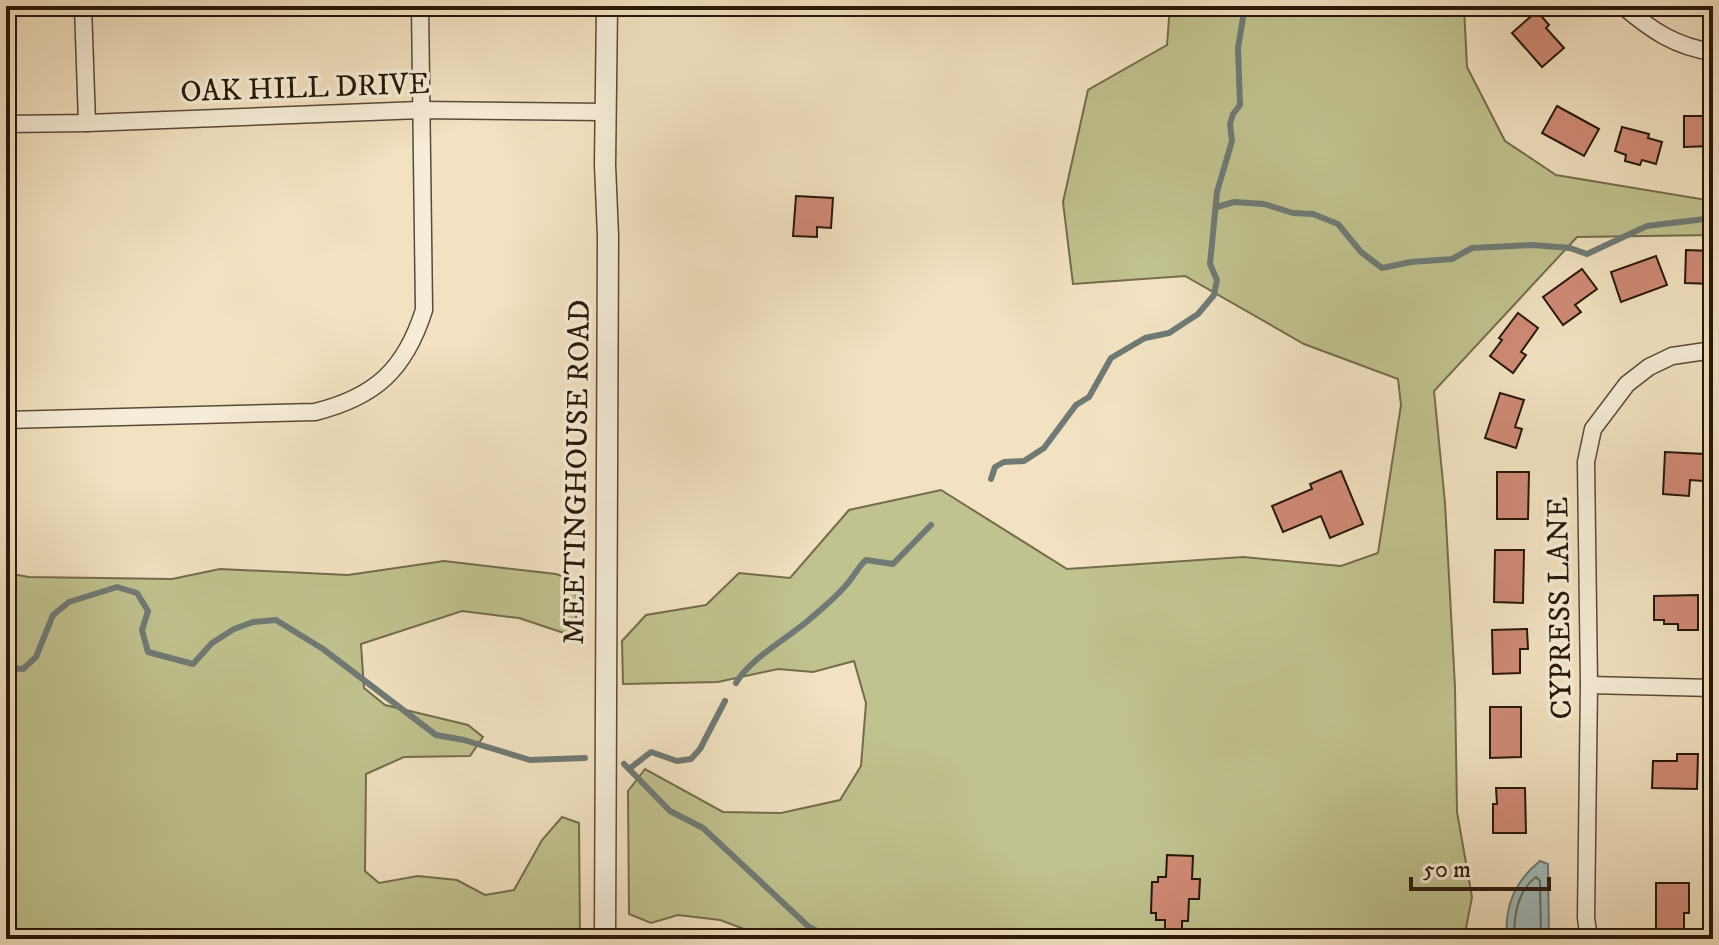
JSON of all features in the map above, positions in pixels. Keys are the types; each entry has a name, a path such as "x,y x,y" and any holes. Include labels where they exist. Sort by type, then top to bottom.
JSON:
{"street":[{"path":"83,6 87,123"},
{"path":"6,420 315,412 346,404 367,392 398,364 424,310 420,6"},
{"name":"MEETINGHOUSE ROAD","path":"605,939 607,6"},
{"path":"1623,6 1651,30 1668,39 1685,47 1713,52"},
{"name":"OAK HILL DRIVE","path":"6,124 420,110 606,112"},
{"name":"CYPRESS LANE","path":"1589,939 1586,918 1589,685 1586,462 1593,429 1627,384 1649,367 1672,356 1713,350"},
{"path":"1589,685 1713,688"}],"green space":[{"path":"1170,6 1464,6 1467,67 1505,141 1556,175 1713,201 1713,235 1577,237 1434,391 1445,503 1455,687 1457,812 1472,897 1464,939 771,939 720,920 678,915 651,923 629,914 628,791 645,769 723,812 781,813 840,800 861,766 866,703 854,661 813,672 778,669 718,682 623,684 622,641 646,615 706,605 739,573 790,578 849,510 941,490 1067,569 1243,557 1341,566 1378,553 1401,405 1398,379 1304,344 1185,276 1073,284 1063,202 1088,90 1167,45"},
{"path":"444,561 556,574 576,581 576,637 519,618 462,611 361,644 364,688 385,705 468,725 483,737 470,756 404,757 366,774 365,871 379,883 418,876 457,880 485,895 514,890 542,840 562,817 579,823 580,939 6,939 6,573 29,577 172,579 220,569 348,575"}],"water":[{"path":"1540,861 1548,864 1549,939 1507,939 1507,916 1513,896 1524,877"}],"building":[{"path":"1537,11 1549,25 1546,28 1564,48 1542,67 1512,33"},
{"path":"1557,106 1599,129 1584,156 1542,133"},
{"path":"1684,116 1713,116 1712,146 1684,147"},
{"path":"1622,127 1649,134 1648,138 1662,142 1656,164 1642,160 1640,165 1625,161 1626,155 1615,151"},
{"path":"796,196 833,198 831,228 817,227 817,237 793,236"},
{"path":"1686,250 1713,251 1713,284 1685,283"},
{"path":"1656,256 1667,285 1621,302 1611,272"},
{"path":"1582,269 1597,289 1575,305 1581,312 1563,325 1543,297"},
{"path":"1518,313 1538,328 1521,352 1526,355 1513,373 1490,356"},
{"path":"1500,393 1524,400 1515,427 1522,429 1516,448 1485,438"},
{"path":"1665,452 1705,454 1703,481 1690,480 1689,496 1663,494"},
{"path":"1341,471 1363,524 1330,538 1321,516 1283,532 1272,506 1312,489 1310,484"},
{"path":"1497,472 1529,472 1528,519 1497,519"},
{"path":"1495,550 1524,550 1523,603 1494,602"},
{"path":"1698,595 1698,630 1678,630 1678,624 1654,620 1654,596"},
{"path":"1527,629 1528,649 1520,649 1520,673 1493,674 1492,630"},
{"path":"1490,707 1521,707 1521,757 1490,758"},
{"path":"1677,754 1698,754 1697,789 1652,788 1653,761 1677,761"},
{"path":"1496,788 1525,788 1526,833 1493,833"},
{"path":"1167,855 1193,856 1192,879 1200,879 1199,899 1189,899 1188,921 1182,921 1182,934 1165,933 1165,920 1156,920 1156,913 1151,913 1152,882 1158,882 1158,877 1166,877"},
{"path":"1656,883 1689,883 1689,913 1684,913 1684,930 1656,930"}],"waterway":[{"path":"991,479 995,467 1004,462 1024,461 1044,448 1076,405 1089,397 1111,358 1145,338 1169,333 1198,314 1214,295 1217,280 1210,264 1217,192 1232,141 1230,124 1240,105 1238,48 1245,6"},
{"path":"1217,207 1234,202 1264,204 1293,213 1313,214 1338,224 1361,252 1382,268 1452,259 1472,248 1533,245 1570,248 1587,254 1647,226 1713,218"},
{"path":"736,683 760,657 832,600 866,560 893,564 931,525"},
{"path":"6,662 10,668 23,669 36,657 53,615 69,602 117,587 137,593 148,611 142,630 148,652 193,664 212,643 234,629 253,622 276,620 323,649 436,735 530,760 585,758"},
{"path":"629,769 651,752 677,761 691,759 700,749 725,701"},
{"path":"624,764 670,811 703,828 809,927 833,939"}]}
